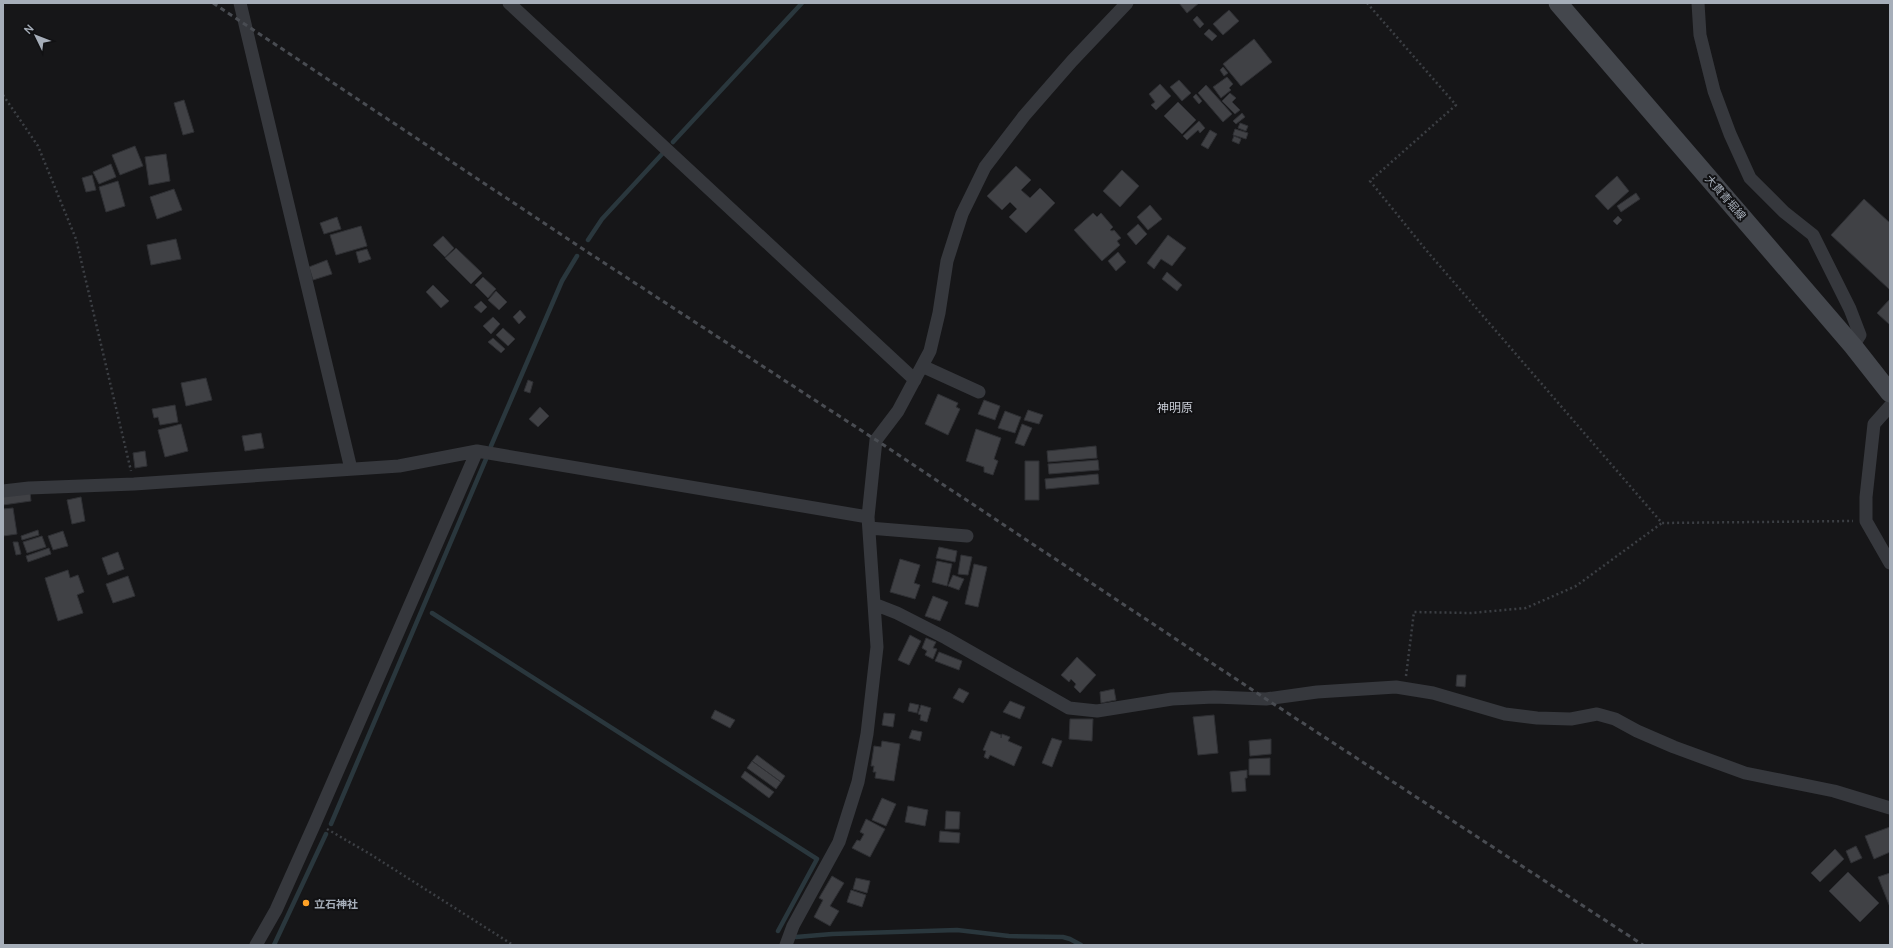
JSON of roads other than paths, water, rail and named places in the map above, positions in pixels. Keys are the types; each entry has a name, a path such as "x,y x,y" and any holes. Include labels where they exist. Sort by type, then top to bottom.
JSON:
{"main road":[{"name":"大貫青堀線","path":"1558,3 1853,346 1890,393"}],"street":[{"path":"240,3 351,469"},
{"path":"509,3 915,380"},
{"path":"786,945 793,926 839,842 858,782 873,690 877,647 869,522 876,440 898,411 930,351 949,254 962,214 985,166 1072,61 1127,3"},
{"path":"1698,3 1700,35 1714,91 1730,134 1750,178 1784,212 1813,235 1850,309 1860,335 1853,346"},
{"path":"922,366 979,392"},
{"path":"1890,406 1874,424 1866,497 1866,520 1890,563"},
{"path":"256,945 276,910 315,823 477,451"},
{"path":"3,491 30,488 134,484 399,466 477,451 869,522 967,536"},
{"path":"874,604 946,638 1069,708 1096,711 1172,699 1214,696 1266,699 1317,692 1396,687 1433,693 1505,714 1537,718 1571,719 1597,714 1615,719 1637,731 1674,747 1745,773 1834,791 1890,808"}],"waterway":[{"path":"673,142 802,3"},
{"path":"588,240 602,219 663,153"},
{"path":"491,446 562,281 577,256"},
{"path":"331,824 486,459"},
{"path":"432,613 817,859 778,931"},
{"path":"274,945 326,834"},
{"path":"796,937 832,934 957,930 1009,936 1063,937 1081,945"}],"railway":[{"path":"213,3 592,255 876,440 1266,699 1643,945"}],"place":[{"name":"立石神社","path":"306,903"}],"district":[{"name":"神明原","path":"1175,407"}]}
